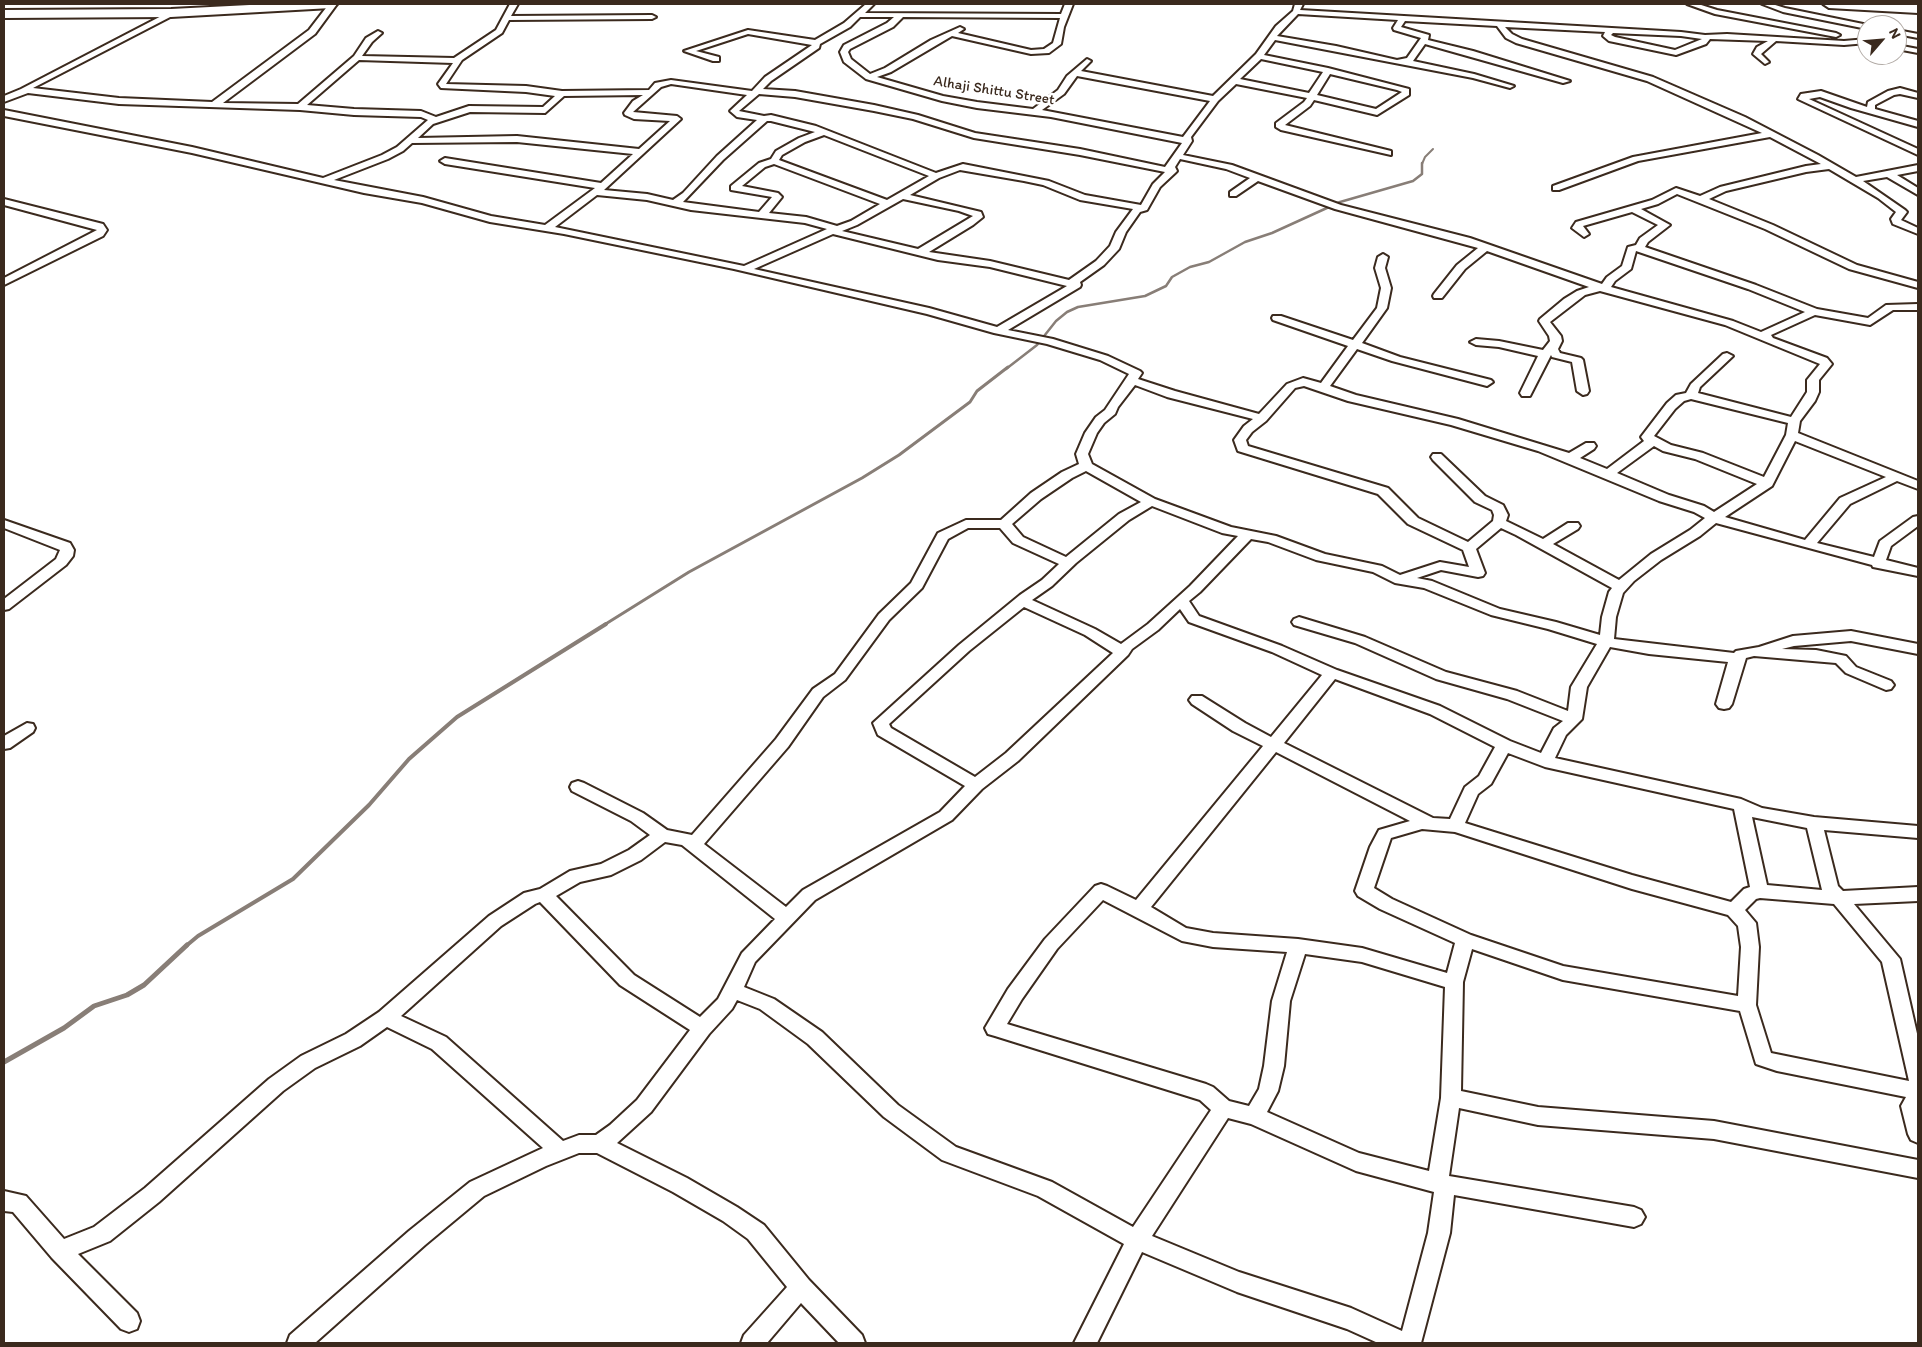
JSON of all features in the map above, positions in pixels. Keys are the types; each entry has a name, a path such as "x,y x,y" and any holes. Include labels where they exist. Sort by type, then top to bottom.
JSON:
{"main road":[{"path":"4,12 159,9 255,4"},
{"path":"4,12 171,13 332,4"},
{"path":"1829,4 1918,7"},
{"path":"1886,4 1918,7"}],"street":[{"path":"214,105 312,32 332,4"},
{"path":"514,4 499,31 458,59 459,61 442,84 444,86 526,89 562,94 651,93"},
{"path":"716,59 688,51 748,32 816,43 833,35 870,4"},
{"path":"953,34 994,42 1018,50 1040,52 1057,44 1069,4"},
{"path":"1691,4 1715,12 1857,39"},
{"path":"1766,4 1783,10 1857,24"},
{"path":"1172,171 1170,167 1188,141 1186,137 1215,99 1259,56 1272,37 1297,8 1403,18 1705,37 1844,43 1857,42"},
{"path":"4,99 26,90 171,13"},
{"path":"858,15 1064,16"},
{"name":"Alhaji Shittu Street","path":"900,16 890,25 847,47 844,52 846,60 869,77 913,90 977,105 1036,111 1188,141"},
{"path":"506,18 652,17"},
{"path":"869,77 888,70 934,42 953,34 982,17"},
{"path":"1403,18 1397,28 1425,36 1412,57 1406,62"},
{"path":"1499,24 1509,36 1520,41 1650,79 1772,134 1831,166 1897,206 1902,213 1896,219 1896,222 1918,231"},
{"path":"1611,30 1606,36 1612,39 1676,53 1703,42 1706,39 1705,37"},
{"path":"300,106 356,58 369,40 378,32"},
{"path":"1272,37 1336,48 1397,62 1406,62 1474,76 1510,86"},
{"path":"1765,62 1757,54 1760,49 1768,46 1774,39"},
{"path":"1422,41 1566,80"},
{"path":"816,43 816,46 768,79 734,111 740,115 792,122 824,132 936,176"},
{"path":"1235,81 1312,96 1377,112 1406,93 1406,91 1400,88 1328,70 1259,56"},
{"path":"356,58 459,61"},
{"path":"1036,111 1061,92 1087,61"},
{"path":"1474,76 1501,62"},
{"path":"1328,70 1307,104 1279,125 1388,153"},
{"path":"1076,73 1215,99"},
{"path":"547,228 599,189 642,152 676,119 634,116 628,113 658,86 671,82 755,92 795,94 874,108 915,117 974,135 1080,152 1172,171"},
{"path":"11,88 119,101 300,106 354,112 422,114 435,120"},
{"path":"1870,111 1871,104 1891,93 1900,91 1918,96"},
{"path":"326,180 385,158 435,120 469,109 545,110 562,94"},
{"path":"1918,124 1870,111 1821,94 1804,96 1805,98 1802,99 1918,152"},
{"path":"4,113 192,150 364,190 423,200 490,219 547,228 737,267 929,311 1104,358 1136,373 1126,390 1112,406 1111,411 1100,420 1091,433 1082,454 1086,466 1150,502 1227,530 1247,535 1255,534 1321,558 1377,569 1400,580 1427,584 1496,612 1551,625 1606,642 1649,649 1737,658"},
{"path":"675,202 686,195 720,158 764,119"},
{"path":"762,215 776,197 775,195 734,188 762,166 774,161 778,153 802,140 824,132"},
{"path":"1556,188 1636,159 1772,134"},
{"path":"410,140 517,139 642,152"},
{"path":"1177,156 1215,163 1338,207 1466,240 1602,288 1729,324 1823,360 1826,364 1813,380 1813,392 1809,401 1794,421 1792,435 1767,483 1714,518 1695,534 1656,557 1629,578 1616,592 1612,604 1606,642 1579,688 1574,719 1560,732 1545,761"},
{"path":"445,161 675,202 691,207 806,220 834,230 921,252 990,264 1076,286"},
{"path":"774,161 889,204"},
{"path":"1702,199 1723,189 1806,169 1831,166"},
{"path":"744,270 854,223 936,176 959,167 1046,183 1083,198 1144,208"},
{"path":"1855,180 1918,168"},
{"path":"1076,286 1074,281 1100,263 1115,247 1121,232 1137,210 1144,208 1156,186 1172,171"},
{"path":"1889,174 1918,192"},
{"path":"1233,194 1258,177"},
{"path":"1584,234 1576,228 1579,224 1664,198 1676,191 1702,199 1769,227 1853,267 1918,285"},
{"path":"902,196 978,214 978,217 970,223 921,252"},
{"path":"4,202 31,207 100,226 102,230 99,234 4,282"},
{"path":"1632,208 1665,225 1644,240 1639,248"},
{"path":"1438,296 1461,267 1485,247"},
{"path":"1526,393 1556,341 1555,336 1544,321 1581,293 1602,288 1627,266 1632,249 1639,248 1752,287 1814,312 1870,322 1890,308 1903,306 1918,307"},
{"path":"1324,387 1382,308 1386,288 1380,268 1383,257"},
{"path":"998,331 1076,286"},
{"path":"1769,340 1765,334 1814,312"},
{"path":"1277,318 1396,360 1487,382"},
{"path":"1476,342 1549,351 1556,355 1577,360 1583,391"},
{"path":"1691,395 1694,386 1727,356"},
{"path":"1447,371 1457,362"},
{"path":"1131,380 1171,394 1262,418"},
{"path":"1400,580 1440,566 1478,573 1470,548 1413,521 1383,490 1242,448 1240,440 1248,429 1262,418 1291,386 1303,382 1324,387 1352,398 1454,422 1570,458 1664,498 1699,510 1714,518 1918,577"},
{"path":"1767,483 1707,459 1652,441 1647,437 1671,406 1680,398 1691,395 1794,421"},
{"path":"1792,435 1918,485"},
{"path":"1609,475 1616,467 1652,441"},
{"path":"1570,458 1590,446"},
{"path":"1437,457 1480,499 1498,508 1501,515 1499,523 1470,548"},
{"path":"693,845 782,743 818,693 840,677 884,618 917,584 944,536 966,524 1004,524 1036,496 1067,475 1086,466"},
{"path":"1808,545 1845,501 1896,477"},
{"path":"976,785 884,731 881,723 964,648 1030,594 1047,583 1068,563 1124,517 1150,502"},
{"path":"1878,564 1885,544 1918,520"},
{"path":"1499,523 1521,532 1621,587"},
{"path":"4,524 65,546 67,550 66,556 60,562 4,606"},
{"path":"1004,524 1018,540 1068,563"},
{"path":"1542,545 1573,526"},
{"path":"599,1144 617,1131 644,1106 702,1028 725,1004 748,958 809,895 946,816 976,785 1012,757 1131,643 1153,627 1195,589 1247,535"},
{"path":"1181,600 1194,619 1277,649 1332,673 1435,710 1504,745 1545,761 1741,805 1759,813 1814,823 1918,832"},
{"path":"1023,601 1090,632 1123,652"},
{"path":"1299,622 1360,640 1441,676 1512,695 1574,719"},
{"path":"1724,704 1737,658 1741,654 1793,641 1851,636 1891,646 1918,649"},
{"path":"1754,652 1811,655 1841,659 1851,670 1886,685"},
{"path":"1139,909 1332,673"},
{"path":"1197,700 1239,727 1429,823 1448,827 1455,826 1632,882 1734,910 1747,923 1750,947 1747,1005 1763,1058 1776,1063 1918,1091"},
{"path":"4,744 28,728"},
{"path":"1455,826 1471,791 1485,780 1504,745"},
{"path":"578,787 637,817 662,835 687,840 787,918"},
{"path":"1741,805 1760,891"},
{"path":"1429,823 1385,834 1378,847 1364,891 1386,904 1465,940 1563,973 1747,1005"},
{"path":"1814,823 1830,888 1891,959 1918,1079"},
{"path":"60,1251 102,1234 152,1195 289,1075 308,1062 369,1030 386,1018 495,921 522,902 544,895 576,876 605,870 662,835"},
{"path":"1734,910 1750,894 1760,891 1837,898 1918,894"},
{"path":"1454,982 1362,955 1298,946 1213,940 1182,934 1139,909 1101,892 1051,944 1015,994 995,1028 1206,1093 1223,1108 1254,1116 1356,1162 1438,1184 1634,1217"},
{"path":"544,895 627,980 702,1028"},
{"path":"1438,1184 1451,1098 1454,982 1465,940"},
{"path":"1254,1116 1268,1091 1274,1066 1282,1001 1298,946"},
{"path":"733,991 767,1004 815,1038 891,1111 949,1154 1045,1189 1137,1240 1237,1282 1351,1319 1402,1343"},
{"path":"386,1018 439,1043 560,1151"},
{"path":"1918,1096 1911,1106 1918,1134"},
{"path":"1451,1098 1538,1116 1714,1130 1918,1169"},
{"path":"1085,1343 1137,1240 1223,1108"},
{"path":"298,1343 416,1238 477,1189 579,1144 599,1144 680,1185 730,1214 756,1232 801,1287 854,1343"},
{"path":"1410,1343 1439,1233 1445,1187 1438,1184"},
{"path":"4,1201 19,1204 60,1251 129,1321"},
{"path":"752,1343 801,1287"}],"waterway":[{"path":"1422,164 1425,157 1433,149"},
{"path":"1006,369 1037,345 1056,321 1067,312 1078,307 1145,296 1166,286 1172,277 1190,267 1209,262 1245,242 1272,233 1340,202 1413,181 1422,174 1422,164"},
{"path":"604,625 689,572 862,478 899,455 970,402 977,391 1008,367"},
{"path":"186,946 198,936 293,879 369,805 409,759 457,717 606,624"},
{"path":"4,1062 64,1028 94,1006 127,995 144,985 187,945"}]}
